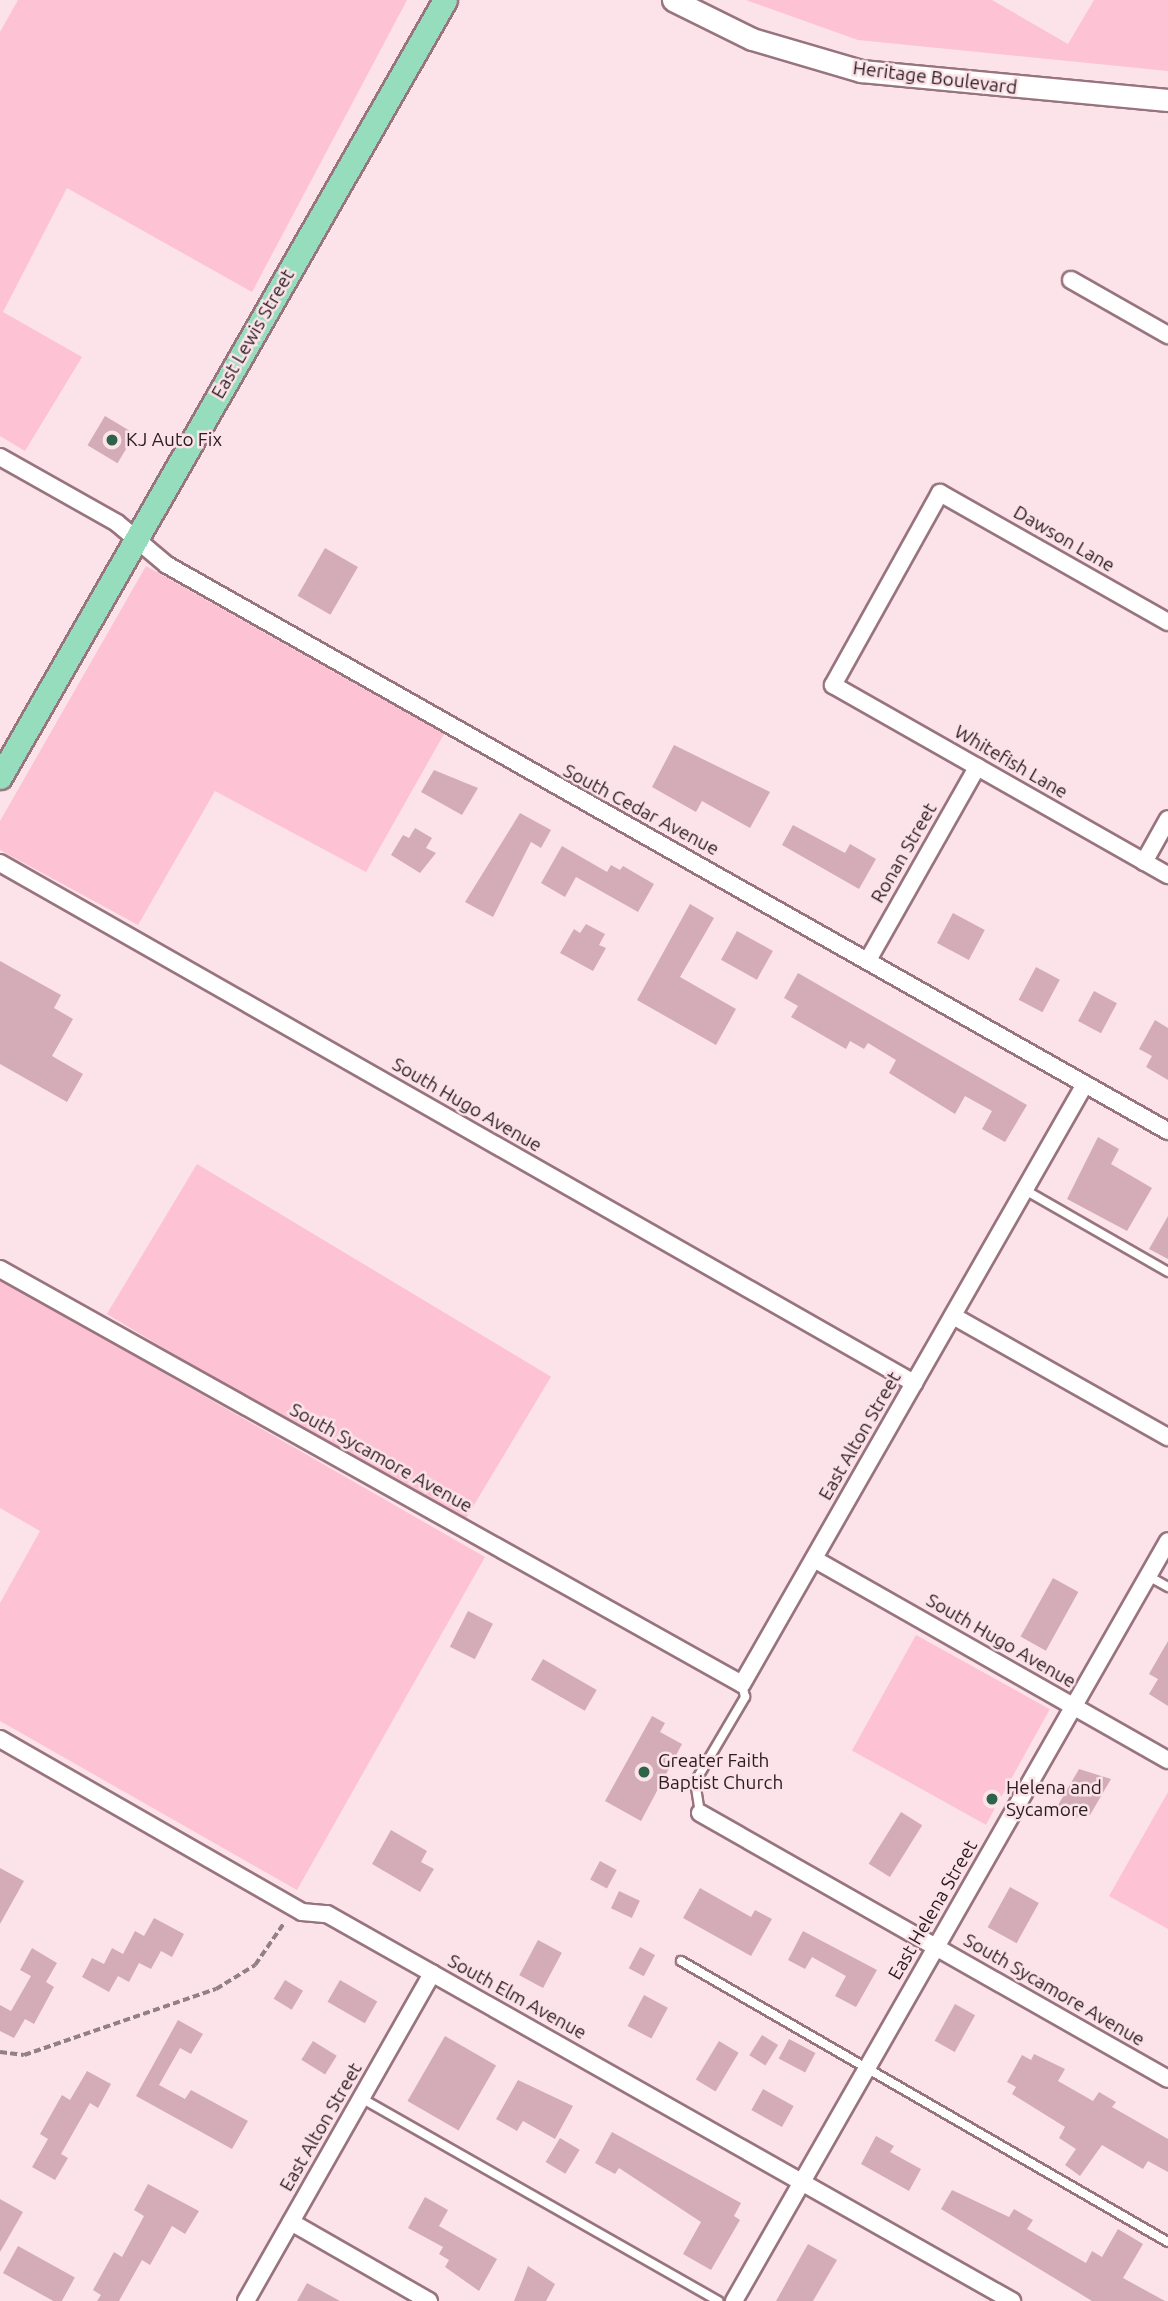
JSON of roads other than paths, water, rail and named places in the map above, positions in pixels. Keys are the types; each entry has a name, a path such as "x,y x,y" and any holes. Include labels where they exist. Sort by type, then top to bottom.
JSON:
{"main road":[{"name":"East Lewis Street","path":"0,778 445,0"},
{"name":"Heritage Boulevard","path":"673,0 752,39 861,71 1168,100"}],"street":[{"path":"1071,279 1168,335"},
{"name":"South Cedar Avenue","path":"0,457 114,522 160,561 600,814 625,821 1168,1131"},
{"name":"Dawson Lane","path":"833,685 940,493 1168,622"},
{"name":"Whitefish Lane","path":"833,685 1168,875"},
{"name":"Ronan Street","path":"868,960 977,767"},
{"path":"1144,862 1168,819"},
{"name":"South Hugo Avenue","path":"0,863 914,1383"},
{"name":"East Alton Street","path":"742,1684 1085,1084"},
{"name":"South Sycamore Avenue","path":"0,1269 742,1684"},
{"path":"953,1315 1168,1437"},
{"name":"East Helena Street","path":"734,2301 1168,1541"},
{"name":"South Hugo Avenue","path":"814,1559 1168,1760"},
{"name":"South Elm Avenue","path":"0,1739 302,1912 327,1914 1012,2301"},
{"name":"South Sycamore Avenue","path":"699,1813 1168,2079"},
{"name":"East Alton Street","path":"246,2301 432,1973"},
{"path":"291,2222 429,2301"}],"lane":[{"path":"1024,1190 1168,1272"},
{"path":"1148,1576 1168,1587"},
{"name":"East Alton Street","path":"699,1813 695,1782 744,1697 742,1684"},
{"path":"681,1961 1168,2242"},
{"path":"361,2098 718,2301"}],"place":[{"name":"KJ Auto Fix","path":"112,440"},
{"name":"Greater Faith Baptist Church","path":"644,1772"},
{"name":"Helena and Sycamore","path":"992,1799"}]}
